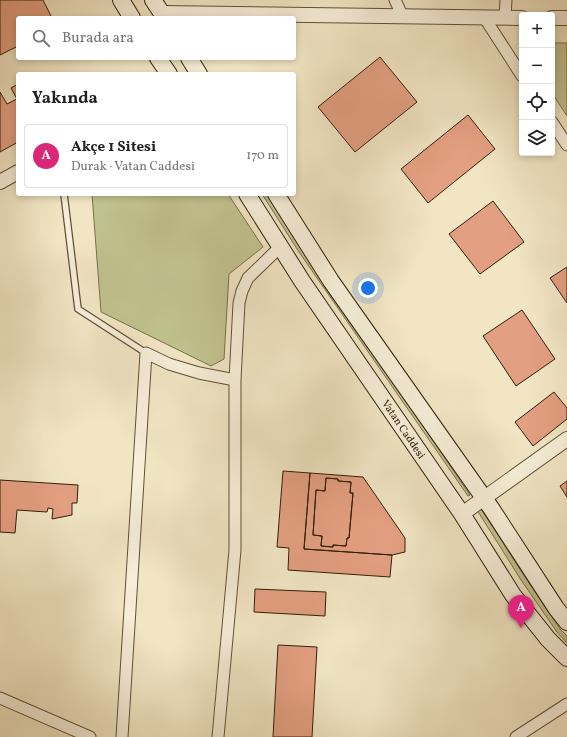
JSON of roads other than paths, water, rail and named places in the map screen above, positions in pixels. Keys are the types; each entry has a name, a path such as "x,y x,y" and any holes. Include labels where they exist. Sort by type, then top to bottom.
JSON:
{"main road":[{"path":"121,0 131,16"},
{"path":"159,60 168,72"},
{"path":"190,60 198,72"},
{"name":"Vatan Caddesi","path":"248,196 302,281 462,514 518,601 548,639 567,658"},
{"path":"277,196 331,280 484,499 556,608 567,622"}],"street":[{"path":"395,0 403,17"},
{"path":"505,18 506,0"},
{"path":"160,10 403,17 519,18"},
{"path":"484,17 519,71"},
{"path":"555,18 567,18"},
{"path":"555,127 567,145"},
{"path":"0,182 16,173"},
{"path":"218,737 234,550 235,380 239,303 242,291 248,278 281,246"},
{"path":"122,737 146,353 169,364 199,374 235,380"},
{"path":"462,514 567,439"},
{"path":"0,698 90,737"},
{"path":"516,737 567,704"}],"lane":[{"path":"64,196 78,309 146,353"}],"place":[{"name":"Akçe 1 Sitesi","path":"521,628"}]}
